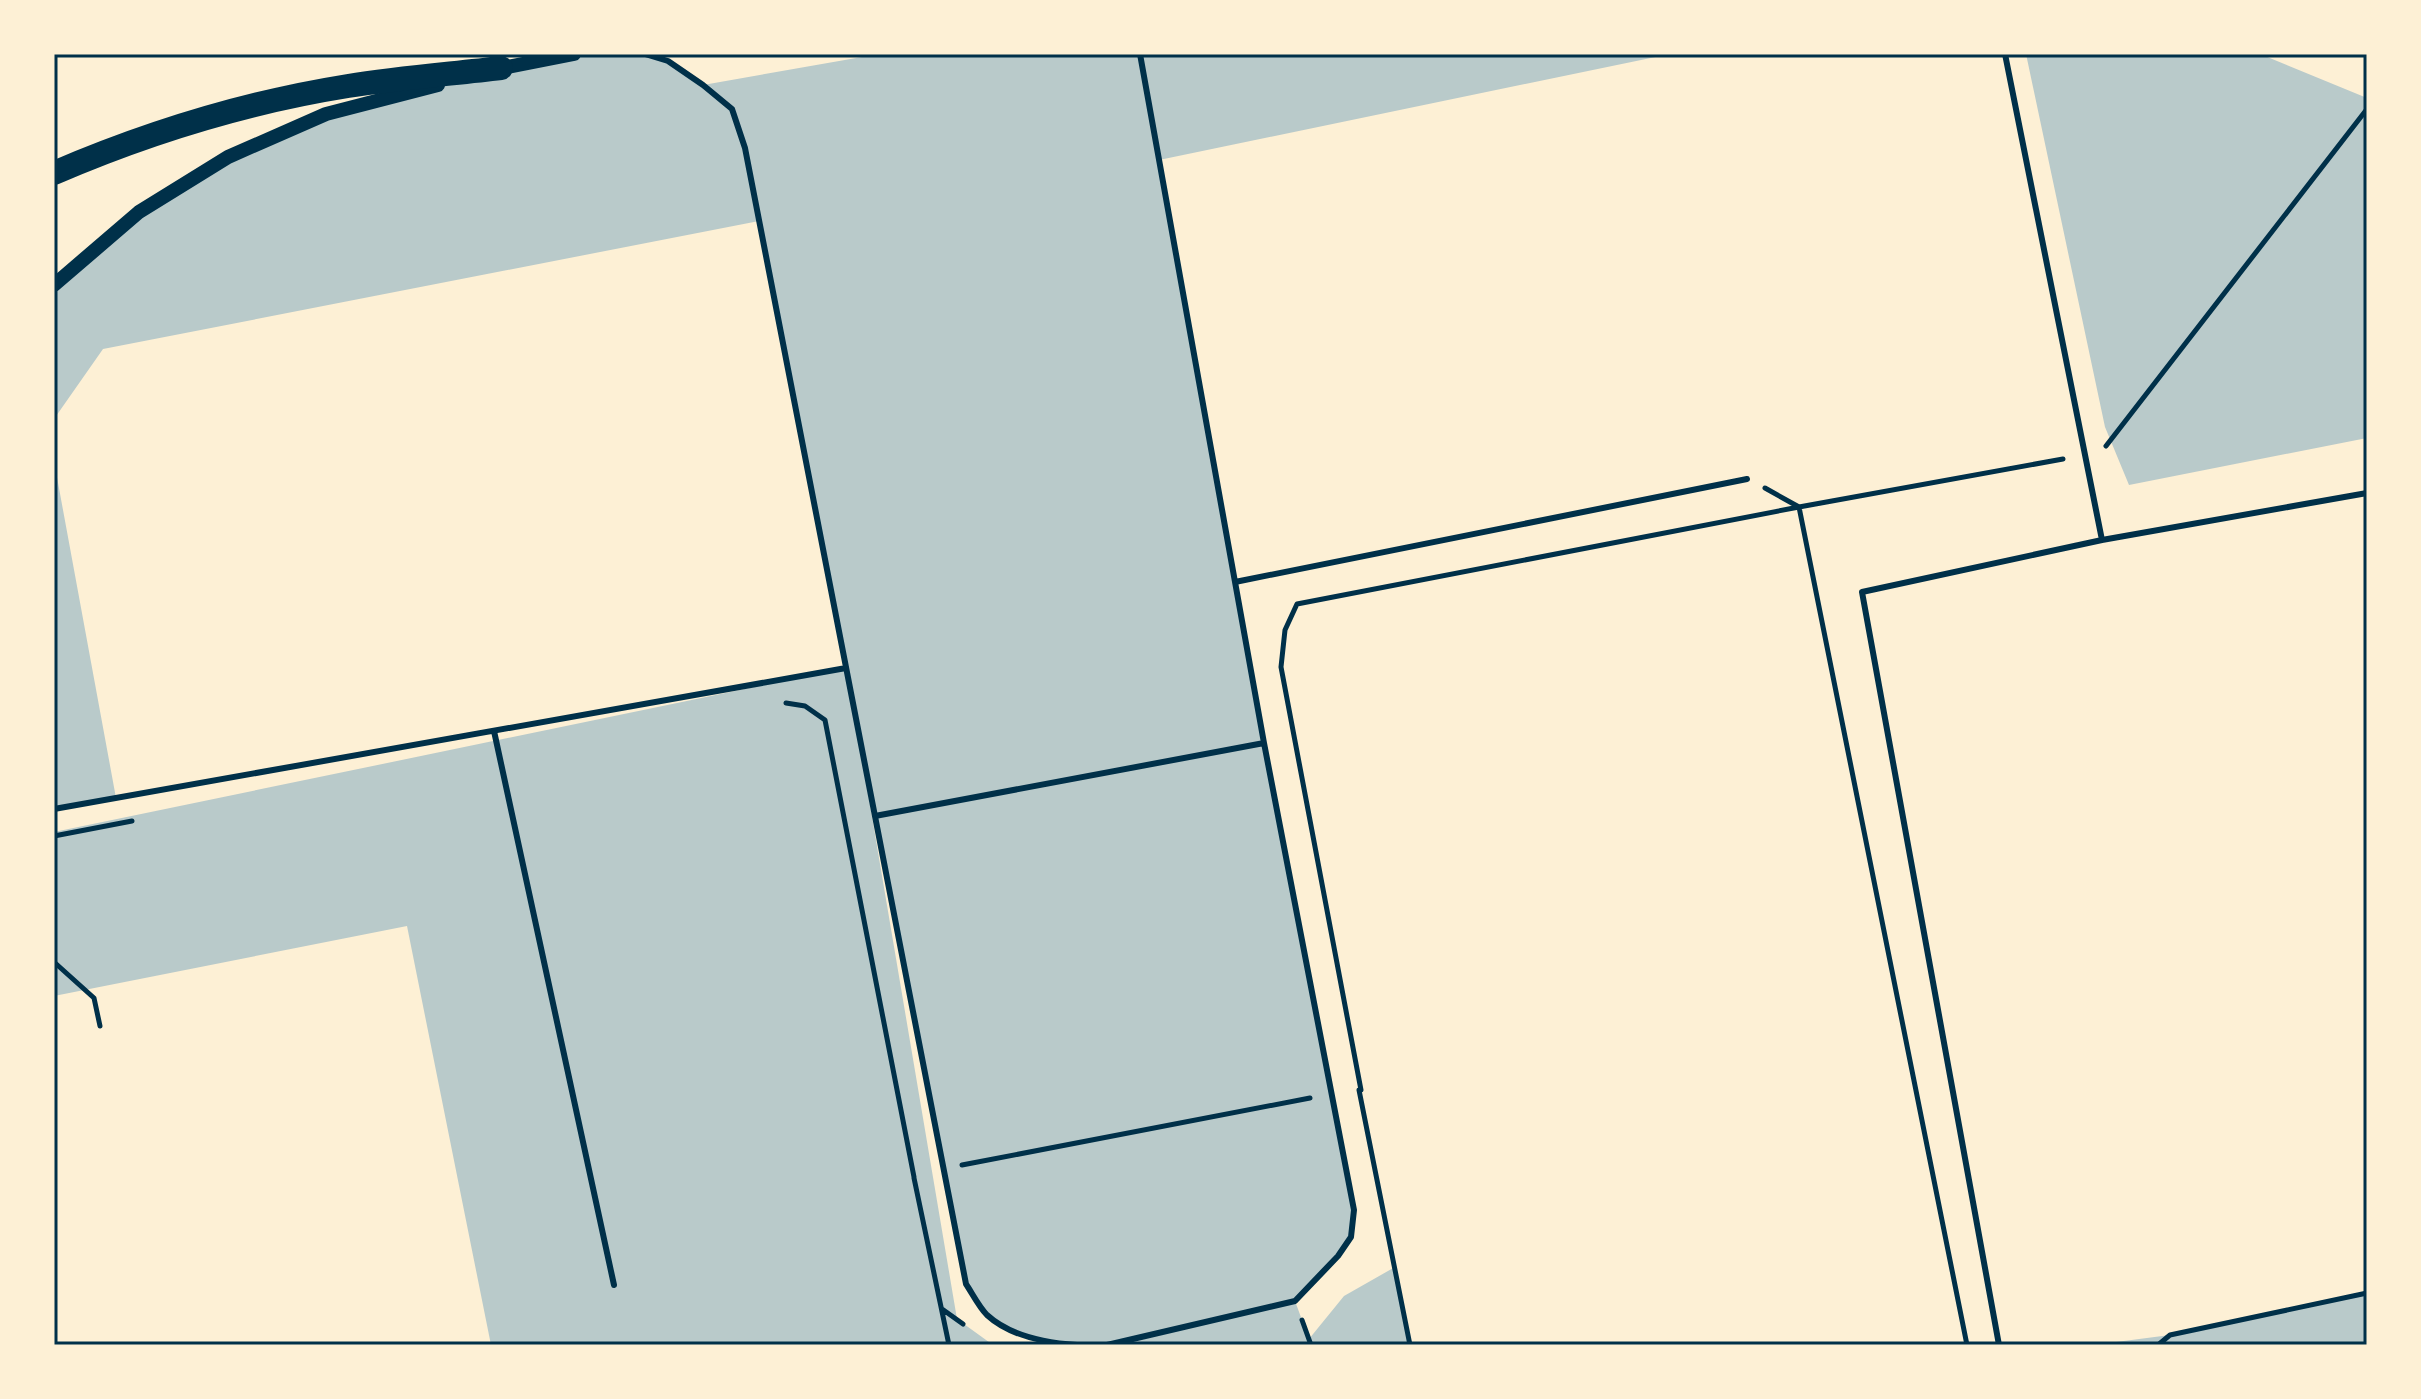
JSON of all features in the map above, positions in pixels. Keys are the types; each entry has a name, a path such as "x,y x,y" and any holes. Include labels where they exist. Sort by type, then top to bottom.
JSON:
{"highway":[{"path":"54,173 138,141 278,100 349,86 501,68"}],"street":[{"path":"54,285 139,212 228,157 326,114 501,68 574,54"}],"lane":[{"path":"645,54 668,61 732,109 745,148 966,1284 987,1315 1015,1332 1049,1343 1077,1345"},
{"path":"1107,1345 1295,1301 1318,1279 1351,1237 1354,1210 1264,743 1140,54"},
{"path":"2005,54 2102,540"},
{"path":"1235,582 1747,479"},
{"path":"1999,1345 1862,592 2102,540 2367,493"},
{"path":"54,809 846,668"},
{"path":"494,731 614,1285"},
{"path":"875,816 1264,743"}],"path":[{"path":"1410,1345 1281,667 1285,630 1297,604 2103,450 2367,109"},
{"path":"1747,479 1799,507"},
{"path":"1799,507 1967,1345"},
{"path":"782,703 805,706 825,720 949,1345"},
{"path":"54,836 146,819"},
{"path":"54,962 94,998 100,1026"},
{"path":"914,1177 1361,1090"},
{"path":"2158,1345 2170,1335 2367,1293"},
{"path":"1300,1345 1309,1339"}],"shaded area":[{"path":"581,54 645,54 668,61 703,85 879,54 1670,54 1159,160 1264,743 1354,1210 1351,1237 1295,1301 1309,1339 1344,1296 1395,1267 1410,1345 1050,1345 1015,1332 987,1315 966,1284 856,722 957,1319 993,1345 491,1345 407,926 54,996 54,832 846,668 759,221 103,349 54,419 54,285 139,212 228,157 326,114"},
{"path":"2026,54 2260,54 2367,98 2367,438 2129,485 2105,427"},
{"path":"54,461 116,798 54,809"},
{"path":"2367,1293 2367,1345 2093,1345 2170,1335"}]}
